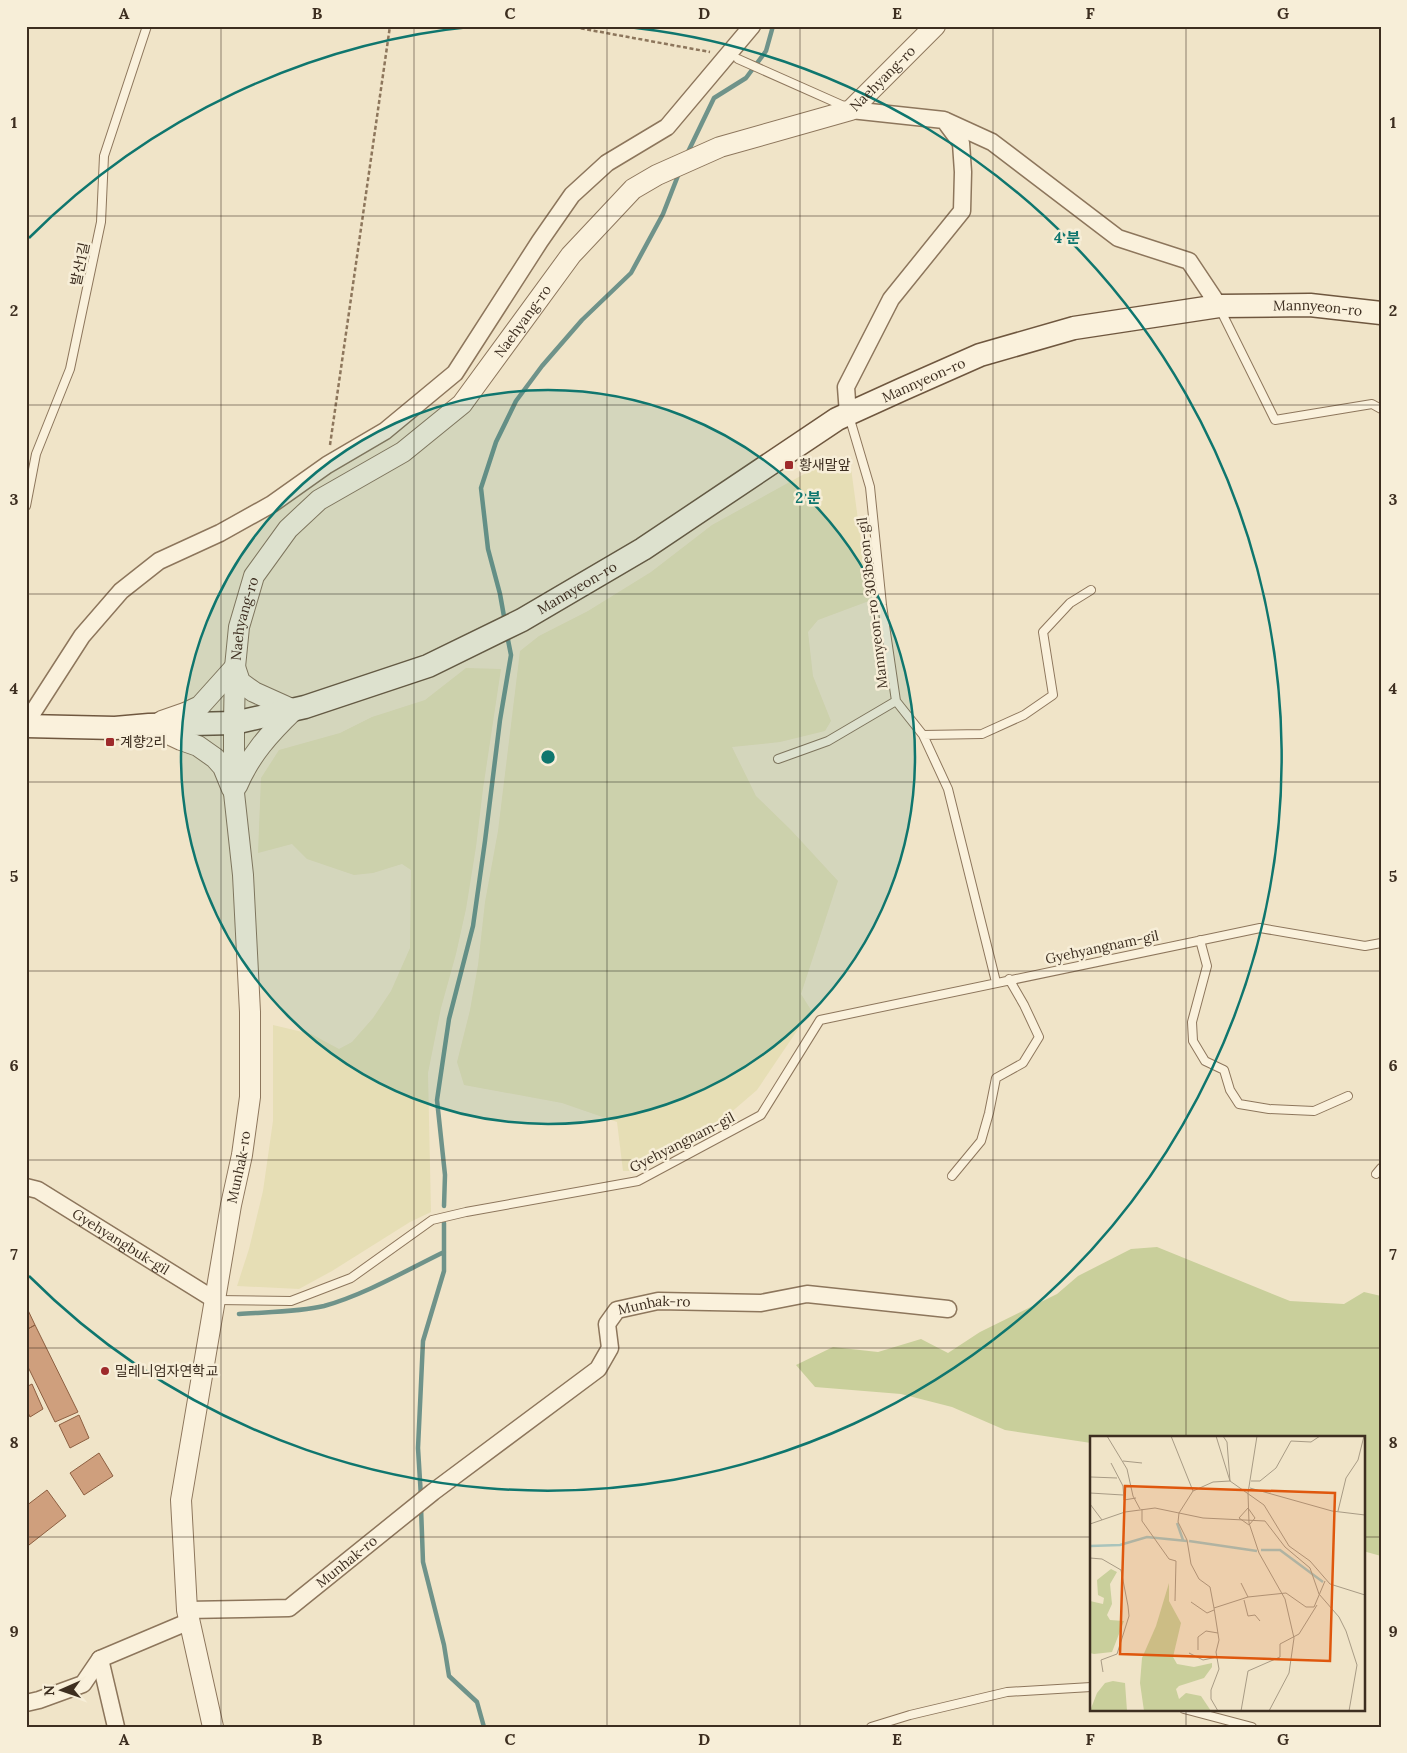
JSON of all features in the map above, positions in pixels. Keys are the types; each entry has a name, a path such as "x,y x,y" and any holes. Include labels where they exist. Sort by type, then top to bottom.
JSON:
{"main road":[{"name":"Mannyeon-ro","path":"294,710 428,666 522,620 643,549 848,414 980,355 1074,328 1219,306 1310,305 1381,312"},
{"path":"26,725 115,728 234,722 294,710"}],"street":[{"name":"Naehyang-ro","path":"234,722 234,667 239,627 254,576 288,529 319,500 402,452 462,404 571,256 633,189 657,175 720,147 851,110 935,26"},
{"path":"26,725 82,636 121,591 159,561 220,533 272,504 327,465 385,431 455,373 572,195 607,163 667,127 733,57 749,29"},
{"path":"851,110 944,120 992,142 1118,238 1189,261 1219,306"},
{"path":"848,414 846,387 891,298 962,211 963,172 961,143 944,120"},
{"path":"149,725 200,706 234,667 240,682 254,692 294,710 261,743 243,772 234,793"},
{"name":"Munhak-ro","path":"213,1727 189,1615 181,1500 231,1205 242,1155 250,1097 247,925 234,793 234,722"},
{"path":"149,725 198,746 215,758 222,767 234,793"},
{"name":"Gyehyangbuk-gil","path":"26,1187 38,1190 215,1300"},
{"name":"Munhak-ro","path":"189,1615 289,1608 433,1492 598,1369 610,1348 607,1324 617,1310 658,1301 761,1303 807,1294 948,1309"},
{"path":"26,1703 83,1684 100,1659 189,1615"},
{"path":"100,1659 116,1727"}],"lane":[{"name":"발산1길","path":"26,506 36,454 70,369 101,222 104,156 148,26"},
{"path":"733,57 851,110"},
{"path":"1219,306 1275,420 1372,404 1381,409"},
{"name":"Mannyeon-ro 303beon-gil","path":"848,414 870,487 882,605 896,702 923,735 948,789 996,982"},
{"path":"923,735 982,734 1024,715 1053,695 1043,632 1070,603 1091,590"},
{"path":"778,759 828,741 896,702"},
{"name":"Gyehyangnam-gil","path":"215,1300 291,1301 351,1278 432,1220 466,1212 638,1181 761,1114 820,1020 1260,928 1365,946 1381,944"},
{"path":"1200,940 1206,966 1192,1022 1193,1041 1205,1061 1224,1070 1230,1090 1239,1104 1269,1109 1314,1111 1348,1096"},
{"path":"952,1176 981,1141 996,1078 1023,1063 1039,1036 1009,980"},
{"path":"871,1727 910,1715 1007,1692 1090,1687"},
{"path":"1188,1710 1252,1727"}],"path":[{"path":"327,465 390,26"},
{"path":"568,26 733,57"}],"shaded area":[{"path":"815,468 851,468 869,601 818,620 808,632 813,676 831,721 825,731 780,742 732,747 756,796 791,830 838,881 801,994 811,1010 757,1090 714,1127 638,1171 623,1171 617,1122 562,1103 464,1085 457,1062 470,1010 478,965 485,902 498,831 520,651 539,636 588,611 651,572 712,525"},
{"path":"466,668 501,669 466,909 441,1008 428,1073 431,1212 410,1222 332,1271 299,1289 237,1286 249,1249 263,1191 273,1121 273,1025 311,1034 339,1049 352,1042 373,1018 391,991 410,948 411,870 402,864 373,873 354,875 307,859 292,844 258,853 261,778 279,750 340,733 372,717 425,700"}],"green space":[{"path":"1157,1247 1290,1301 1344,1304 1364,1292 1381,1296 1381,1556 1364,1551 1364,1436 1090,1436 1090,1443 1005,1430 952,1407 901,1394 815,1387 796,1365 833,1347 878,1352 921,1339 948,1353 980,1332 1057,1294 1078,1276 1131,1249"}],"building":[{"path":"26,1306 35,1325 26,1330"},
{"path":"35,1325 78,1412 55,1422 28,1367 26,1368 26,1330"},
{"path":"32,1384 43,1409 30,1417 26,1408 26,1387"},
{"path":"79,1415 89,1438 70,1448 59,1425"},
{"path":"99,1453 113,1476 84,1495 70,1473"},
{"path":"47,1490 66,1516 29,1545 26,1541 26,1506"}],"waterway":[{"path":"687,154 714,98 746,78 766,51 773,26"},
{"path":"505,622 488,549 481,488 496,442 516,401 542,366 582,320 631,273 663,214 679,173"},
{"path":"444,1206 445,1175 437,1100 449,1019 473,926 500,720 511,655 507,635"},
{"path":"421,1497 418,1448 423,1341 444,1271 444,1223"},
{"path":"239,1314 293,1311 324,1306 370,1289 444,1252"},
{"path":"421,1507 423,1562 444,1645 449,1676 477,1702 484,1727"}],"place":[{"name":"황새말앞","path":"789,465"},
{"name":"계향2리","path":"110,742"},
{"name":"밀레니엄자연학교","path":"105,1371"}]}
